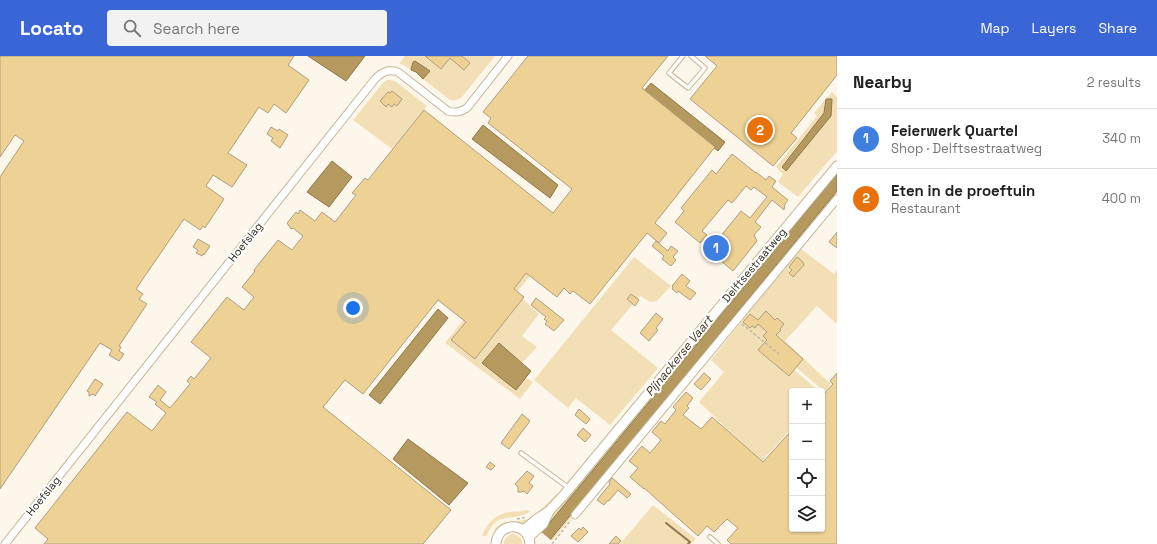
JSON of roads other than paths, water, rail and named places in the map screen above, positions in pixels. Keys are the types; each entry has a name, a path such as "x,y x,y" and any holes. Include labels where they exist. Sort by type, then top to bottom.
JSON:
{"main road":[{"name":"Delftsestraatweg","path":"528,539 537,519 549,511 570,488 837,166"},
{"path":"496,544 499,533 506,528 516,526 528,539"}],"street":[{"name":"Hoefslag","path":"5,544 375,79 385,71 392,70 398,72 448,111 455,113 461,112 467,108 508,56"},
{"name":"Delftsestraatweg","path":"575,515 837,199"}],"lane":[{"path":"683,56 669,73 688,88 705,68 691,56"},
{"path":"521,453 570,488"},
{"path":"710,537 718,544"}],"waterway":[{"path":"666,523 690,542 688,544"}],"place":[{"name":"Eten in de proeftuin","path":"760,130"},
{"name":"Feierwerk Quartel","path":"716,248"}],"water label":[{"name":"Pijnackerse Vaart","path":"679,356"}]}
